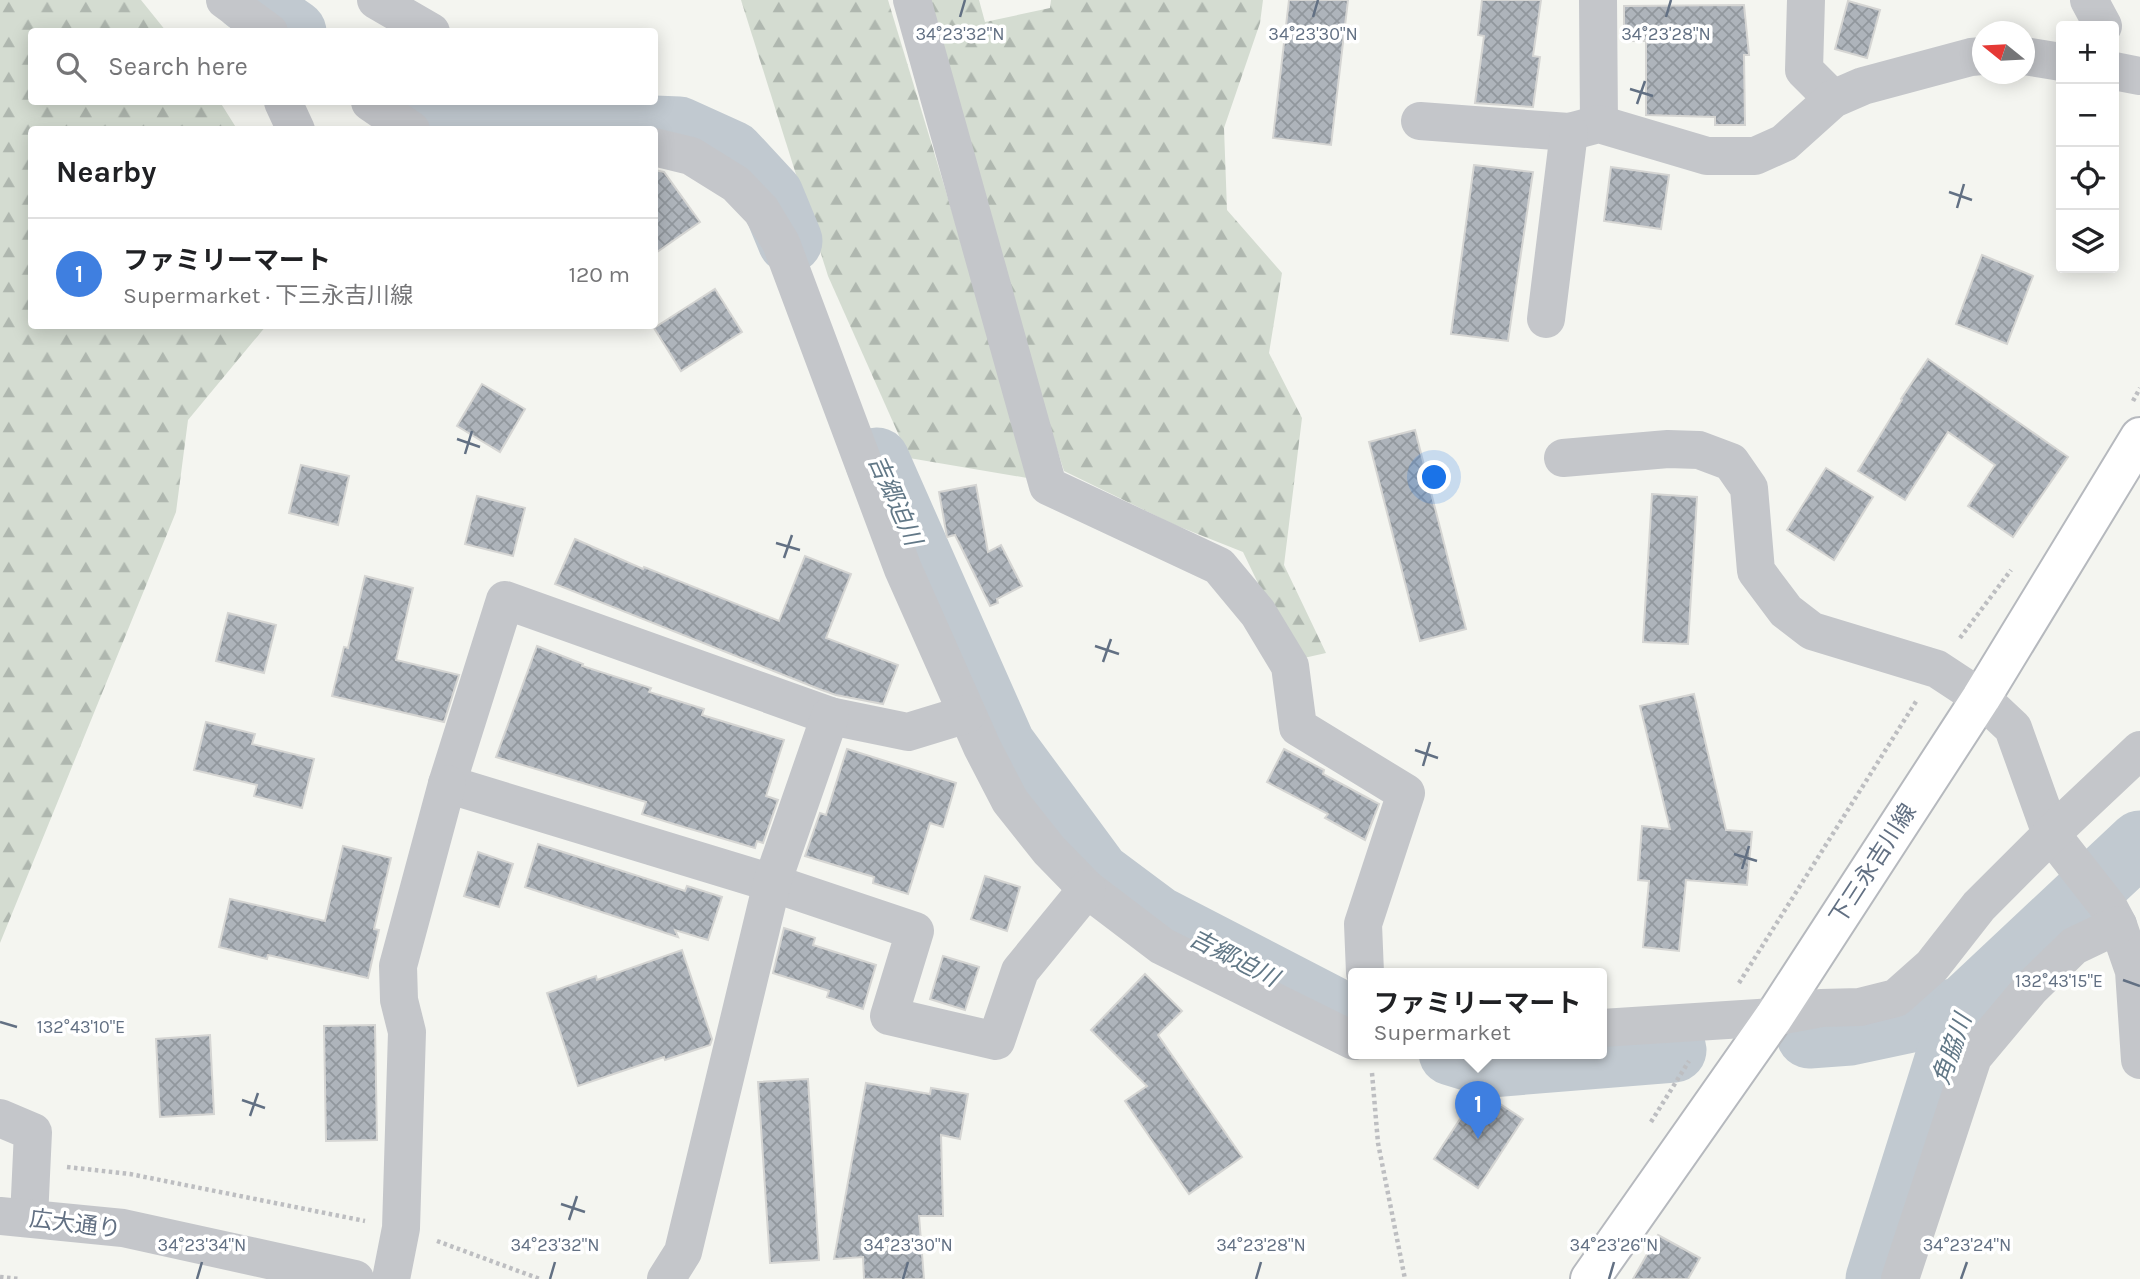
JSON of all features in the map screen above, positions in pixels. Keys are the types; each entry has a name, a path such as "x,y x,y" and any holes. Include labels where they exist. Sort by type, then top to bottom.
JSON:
{"main road":[{"name":"下三永吉川線","path":"1590,1279 1774,1017 1981,698 2134,423"}],"street":[{"path":"225,0 264,28"},
{"path":"376,0 424,28"},
{"path":"912,0 1048,486 1219,566 1258,612 1290,666 1298,727 1406,793 1363,924 1365,968"},
{"path":"1546,319 1584,128 1598,0"},
{"path":"1805,0 1804,70 1833,99"},
{"path":"2089,0 2100,21"},
{"path":"1420,121 1584,128 1707,156 1755,156 1784,143 1833,99 1863,86 1972,57"},
{"path":"2035,58 2056,61"},
{"path":"284,105 294,126"},
{"path":"374,105 405,126"},
{"path":"658,148 691,156 736,184 761,210 780,243 903,569 967,714 1010,801 1049,850 1087,889 1163,946 1348,1046"},
{"path":"1563,458 1668,449 1699,450 1731,462 1749,488 1756,571 1786,611 1812,631 1937,669 1981,698 2013,728 2055,840 2114,916 2134,971 2140,1059"},
{"path":"391,1279 401,1228 407,1032 398,1000 398,966 446,784 505,600 830,716 908,732 967,714"},
{"path":"666,1279 683,1252 772,883 830,716"},
{"path":"1607,1028 1774,1017 1821,1008 1860,1007 1896,998 1932,966 1979,906 2055,840 2140,750"},
{"path":"446,784 772,883 915,931 889,1016 996,1041 1020,971 1087,889"},
{"path":"1900,1279 1973,1057 2030,989 2074,946 2114,916"},
{"path":"0,1118 33,1132 31,1163 14,1217"},
{"name":"広大通り","path":"14,1217 123,1228 355,1279"}],"path":[{"path":"2134,423 2140,388"},
{"path":"1648,1126 1937,669 2018,561"},
{"path":"1364,1059 1405,1279"},
{"path":"31,1163 130,1174 401,1228 540,1279"},
{"path":"0,1277 20,1279"}],"green space":[{"path":"0,0 141,0 164,28 28,28 28,105 222,105 235,126 28,126 28,329 264,329 188,420 176,512 0,943"},
{"path":"741,0 888,0 1033,479 909,458 828,276"},
{"path":"926,0 979,0 985,22 1050,8 1051,0 1263,0 1260,23 1224,128 1227,210 1282,273 1269,353 1302,418 1284,565 1326,653 1295,660 1243,552 1175,525 1064,471 993,249"}],"building":[{"path":"1289,0 1348,0 1331,145 1273,138"},
{"path":"1482,0 1541,0 1533,56 1540,57 1533,107 1475,103 1484,36 1478,35"},
{"path":"1848,1 1880,10 1867,58 1835,49"},
{"path":"1744,5 1749,55 1744,55 1745,125 1715,125 1715,117 1646,115 1646,41 1624,41 1624,6"},
{"path":"1474,165 1533,172 1508,341 1451,334"},
{"path":"1611,167 1669,175 1661,229 1604,221"},
{"path":"658,171 664,172 700,222 658,251"},
{"path":"1982,255 2033,276 2007,344 1956,324"},
{"path":"715,289 742,332 681,371 655,329 658,329 658,325"},
{"path":"1928,359 2068,457 2013,537 1968,506 1995,465 1948,432 1905,500 1858,471"},
{"path":"482,384 525,409 500,452 457,426"},
{"path":"1415,430 1466,629 1420,641 1369,442"},
{"path":"301,465 349,476 338,525 289,513"},
{"path":"1826,468 1873,497 1834,560 1787,530"},
{"path":"976,485 988,552 1001,545 1022,586 997,599 998,603 990,606 955,535 947,537 939,492"},
{"path":"1652,494 1697,497 1688,644 1643,642"},
{"path":"477,496 525,508 513,556 465,544"},
{"path":"575,539 643,569 644,567 779,621 805,556 851,574 826,638 898,665 883,704 819,689 555,584"},
{"path":"365,576 413,588 396,660 459,675 444,722 332,696 344,647 348,648"},
{"path":"228,613 276,625 264,673 216,661"},
{"path":"537,646 583,664 582,666 651,688 649,692 704,709 702,715 784,740 766,796 778,800 763,843 757,841 755,848 642,814 646,802 496,757"},
{"path":"1694,694 1726,830 1752,832 1747,885 1686,880 1679,951 1643,947 1649,881 1638,880 1642,826 1670,829 1640,706"},
{"path":"206,722 255,734 252,744 314,759 302,808 254,796 257,785 194,770"},
{"path":"847,749 956,783 943,827 930,823 908,894 873,883 874,877 805,856 820,813 826,815"},
{"path":"1284,749 1379,804 1365,840 1325,818 1328,814 1267,782"},
{"path":"538,844 685,891 687,886 722,897 708,940 675,930 678,937 525,887"},
{"path":"343,846 391,858 374,929 379,930 368,978 268,955 267,959 219,947 230,899 325,921"},
{"path":"478,852 513,864 499,907 464,896"},
{"path":"985,876 1020,887 1007,931 971,919"},
{"path":"784,928 815,938 813,945 876,965 863,1009 827,997 829,991 773,973"},
{"path":"682,950 712,1039 710,1045 665,1060 664,1057 578,1086 547,993 596,976 597,980"},
{"path":"943,956 979,967 965,1010 930,999"},
{"path":"1145,974 1182,1011 1158,1035 1242,1157 1189,1194 1125,1101 1147,1086 1091,1030"},
{"path":"375,1025 377,1140 326,1141 324,1026"},
{"path":"210,1035 214,1114 160,1117 156,1039"},
{"path":"808,1079 819,1260 770,1263 758,1082"},
{"path":"866,1083 930,1094 931,1088 968,1094 960,1139 941,1135 943,1216 919,1216 924,1279 864,1279 863,1257 834,1259"},
{"path":"1479,1090 1523,1119 1478,1188 1434,1159"},
{"path":"1658,1235 1700,1258 1688,1279 1633,1279"}],"waterway":[{"name":"吉郷迫川","path":"247,0 288,28"},
{"name":"吉郷迫川","path":"413,105 460,126"},
{"name":"吉郷迫川","path":"460,126 605,126"},
{"name":"吉郷迫川","path":"658,128 679,129 732,153 771,195 790,241"},
{"name":"吉郷迫川","path":"877,460 1003,745 1098,874 1157,918 1348,1017"},
{"name":"角脇川","path":"1878,1279 1963,1009 2140,843"},
{"name":"吉郷迫川","path":"1809,1036 1850,1033 1963,1009"},
{"name":"吉郷迫川","path":"1607,1055 1674,1050"},
{"name":"吉郷迫川","path":"1470,1059 1490,1065 1564,1059"}],"place":[{"name":"ファミリーマート","path":"1478,1139"}]}
